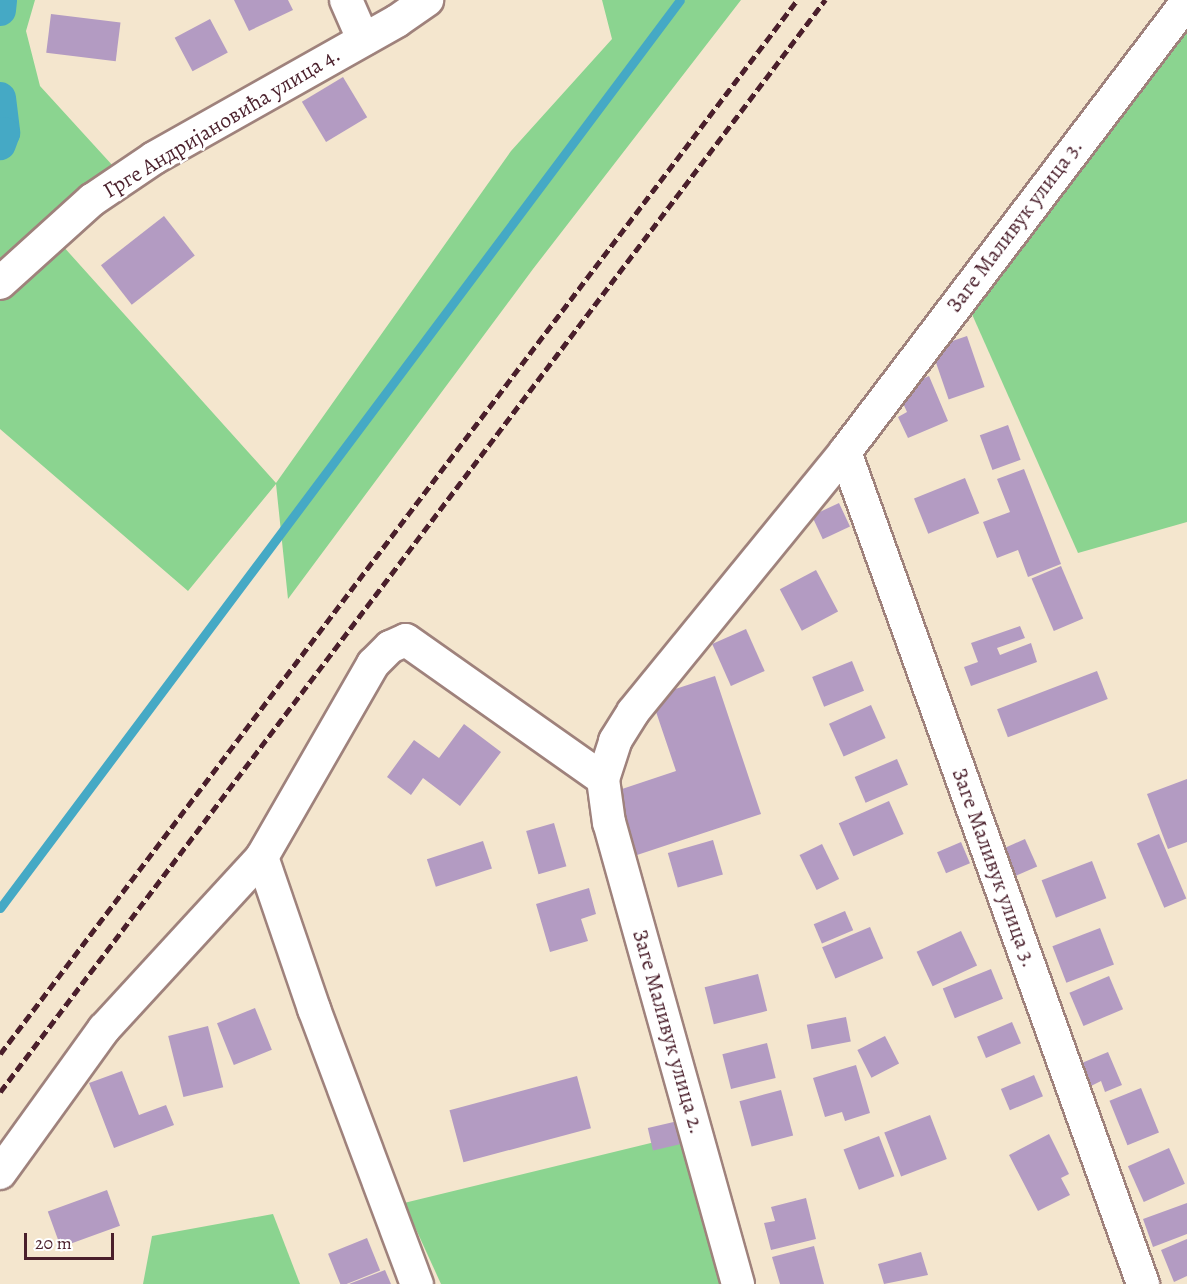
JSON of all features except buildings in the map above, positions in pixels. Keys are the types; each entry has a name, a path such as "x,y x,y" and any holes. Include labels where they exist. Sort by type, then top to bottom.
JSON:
{"street":[{"path":"346,0 363,39"},
{"name":"Грге Андријановића улица 4.","path":"0,283 92,200 154,158 427,0"},
{"name":"Заге Маливук улица 3.","path":"603,779 615,741 633,712 845,452 1187,2"},
{"name":"Заге Маливук улица 3.","path":"845,452 1143,1284"},
{"path":"0,1173 104,1029 262,857 373,664 390,647 406,640 603,779"},
{"name":"Заге Маливук улица 2.","path":"603,779 609,823 738,1284"},
{"path":"262,857 314,1009 417,1284"}],"green space":[{"path":"0,0 35,0 26,31 40,86 124,178 53,235 276,483 511,151 612,39 602,0 741,0 533,269 288,599 276,484 188,591 0,429"},
{"path":"1187,2 1187,522 1078,553 963,294"},
{"path":"696,1132 739,1284 441,1284 404,1203"},
{"path":"273,1214 300,1284 143,1284 152,1236"}],"waterway":[{"path":"0,10 1,0"},
{"path":"0,908 680,0"},
{"path":"0,98 4,133 0,144"}],"railway":[{"path":"0,1054 797,0"},
{"path":"0,1092 825,0"}]}
